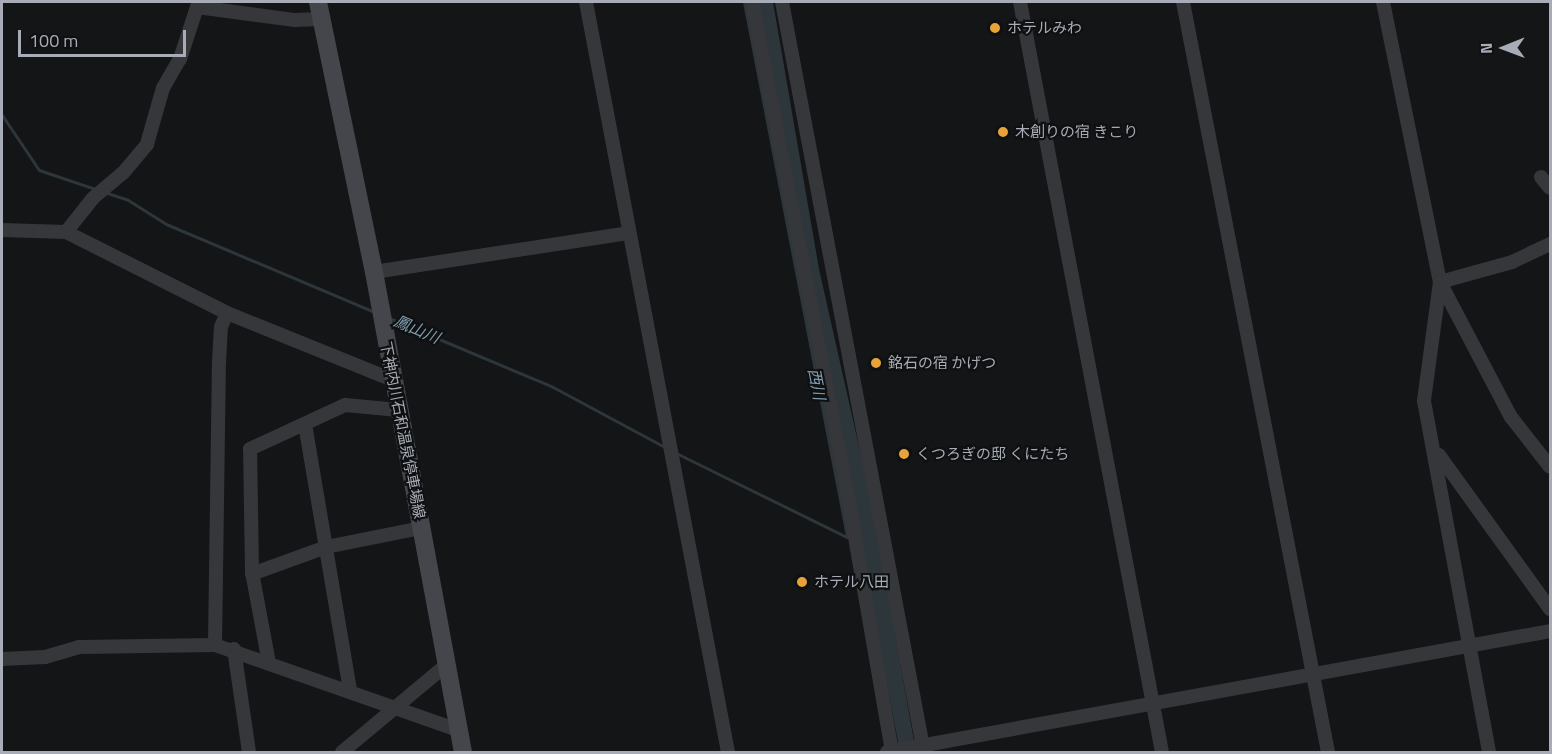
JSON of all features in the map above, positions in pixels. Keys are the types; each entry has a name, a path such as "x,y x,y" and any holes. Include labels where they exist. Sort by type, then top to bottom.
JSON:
{"main road":[{"name":"下神内川石和温泉停車場線","path":"320,10 374,272 463,753"}],"street":[{"path":"586,2 728,753"},
{"path":"752,2 858,552 892,752 922,749 1551,631"},
{"path":"782,2 922,749"},
{"path":"1020,2 1162,753"},
{"path":"1183,2 1328,753"},
{"path":"1383,2 1440,282 1510,417 1551,467"},
{"path":"66,232 93,198 123,173 147,144 164,88 180,59 197,7 295,20 320,10"},
{"path":"1541,177 1551,188"},
{"path":"2,230 66,232 227,313 393,380"},
{"path":"374,272 628,233"},
{"path":"1440,282 1512,262 1551,244"},
{"path":"1440,282 1424,401 1436,451 1468,646 1489,753"},
{"path":"214,645 219,363 221,327 227,313"},
{"path":"269,663 252,574 250,449 345,405 399,410"},
{"path":"305,424 350,691"},
{"path":"1436,451 1551,609"},
{"path":"252,574 326,547 421,528"},
{"path":"2,659 45,657 79,647 214,645 234,649 458,730"},
{"path":"234,649 249,753"},
{"path":"342,753 393,706 446,665"}],"shaded area":[{"path":"758,2 773,2 819,269 871,500 916,752 900,752"}],"waterway":[{"name":"西川","path":"744,2 847,536"},
{"name":"鳳山川","path":"2,115 39,170 95,189"},
{"name":"鳳山川","path":"107,193 128,200 166,224 374,312"},
{"name":"鳳山川","path":"389,318 551,386 665,447"},
{"name":"鳳山川","path":"676,453 847,537"}],"place":[{"name":"ホテルみわ","path":"995,28"},
{"name":"木創りの宿 きこり","path":"1003,132"},
{"name":"銘石の宿 かげつ","path":"876,363"},
{"name":"くつろぎの邸 くにたち","path":"904,454"},
{"name":"ホテル八田","path":"802,582"}]}
